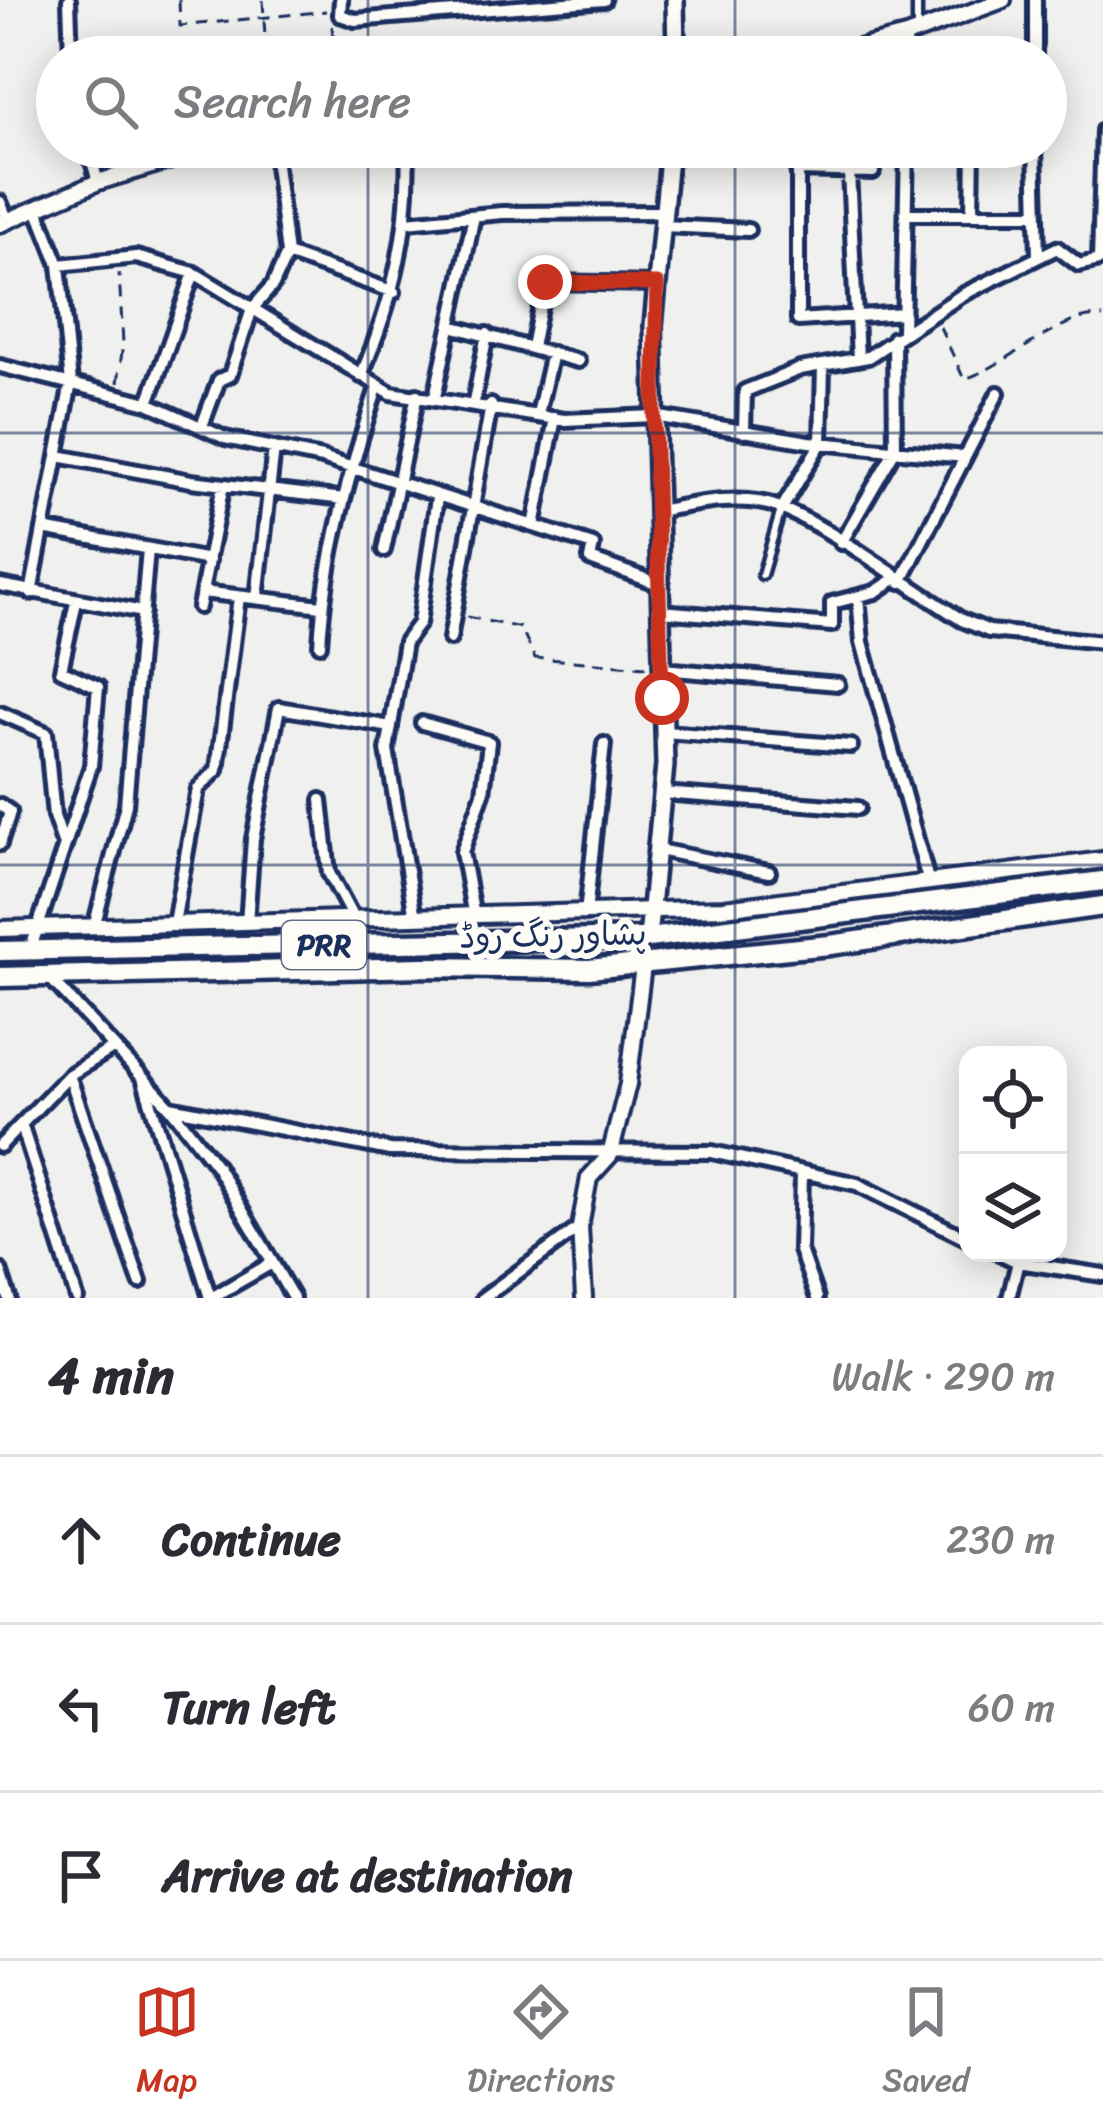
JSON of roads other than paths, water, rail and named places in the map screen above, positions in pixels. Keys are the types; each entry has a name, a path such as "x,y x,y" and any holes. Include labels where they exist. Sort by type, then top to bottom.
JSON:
{"highway":[{"name":"پشاور رنگ روڈ","path":"0,951 649,938 1103,881"},
{"name":"پشاور رنگ روڈ","path":"0,976 51,979 643,966 1103,906"}],"main road":[{"path":"675,0 676,36"},
{"path":"649,938 664,732 654,416 657,284 668,168"}],"street":[{"path":"69,0 70,36"},
{"path":"341,0 346,20 604,0"},
{"path":"420,15 421,0"},
{"path":"904,36 972,6 1004,0"},
{"path":"1035,0 1035,36"},
{"path":"744,432 745,391 800,369 858,359 1057,248 1079,265 1101,260 1103,130"},
{"path":"94,168 98,182"},
{"path":"0,202 4,222 98,182 145,168"},
{"path":"202,426 219,380 230,375 252,309 273,285 287,254 276,168"},
{"path":"361,376 394,292 406,222 407,168"},
{"path":"841,543 895,450 907,168"},
{"path":"972,214 973,168"},
{"path":"1035,168 1038,257"},
{"path":"873,172 797,170 798,320 904,313"},
{"path":"849,171 858,359"},
{"path":"31,593 71,383 59,265 37,208"},
{"path":"906,214 1035,214"},
{"path":"406,222 474,216 663,219 748,230"},
{"path":"435,397 474,216"},
{"path":"287,254 394,292"},
{"path":"59,265 154,259 194,274 391,393 474,402 555,418 654,416 821,443 965,457"},
{"path":"148,403 194,274"},
{"path":"532,347 545,282 657,284"},
{"path":"451,326 578,361"},
{"path":"474,402 487,334"},
{"path":"538,414 552,353"},
{"path":"781,510 821,443 823,367"},
{"path":"1,369 148,403 225,438 351,467 534,526 592,545 590,559 659,584"},
{"path":"320,645 322,606 351,467 378,385"},
{"path":"660,610 832,625 832,603 898,581 998,393"},
{"path":"384,550 417,395"},
{"path":"450,639 491,405"},
{"path":"534,526 555,418"},
{"path":"257,598 274,448"},
{"path":"58,456 223,485 344,499"},
{"path":"199,607 223,485"},
{"path":"415,918 387,750 405,642 419,623 437,498"},
{"path":"656,511 726,500 781,510 988,631 1103,642"},
{"path":"43,529 208,560"},
{"path":"94,927 126,805 148,549"},
{"path":"0,585 143,611"},
{"path":"202,592 322,606"},
{"path":"174,923 198,789 217,770 239,596"},
{"path":"858,597 862,642 929,884"},
{"path":"30,951 91,766 98,687 61,670 76,602"},
{"path":"662,669 838,684"},
{"path":"247,922 253,839 279,708 391,728"},
{"path":"0,713 46,733 54,815 63,843"},
{"path":"422,723 489,742 483,793 462,852 474,917"},
{"path":"664,732 851,746"},
{"path":"586,914 604,744"},
{"path":"662,793 857,808"},
{"path":"321,800 329,873 354,920"},
{"path":"0,805 10,812 0,844"},
{"path":"658,850 770,872"},
{"path":"0,929 652,912 929,884 1103,860"},
{"path":"584,1298 580,1227 589,1178 610,1155 628,1084 643,966"},
{"path":"51,979 170,1107 218,1167 292,1298"},
{"path":"0,1146 69,1076 113,1048"},
{"path":"69,1076 140,1282"},
{"path":"143,1078 210,1298 272,1263"},
{"path":"170,1107 390,1150 610,1155 712,1152 857,1184 959,1235"},
{"path":"22,1127 76,1298"},
{"path":"802,1174 800,1250 817,1298"},
{"path":"483,1298 580,1227"},
{"path":"1009,1298 1018,1262 1103,1275"},
{"path":"0,1270 9,1298"}],"lane":[{"path":"912,34 917,0"},
{"path":"762,575 781,510"}]}
